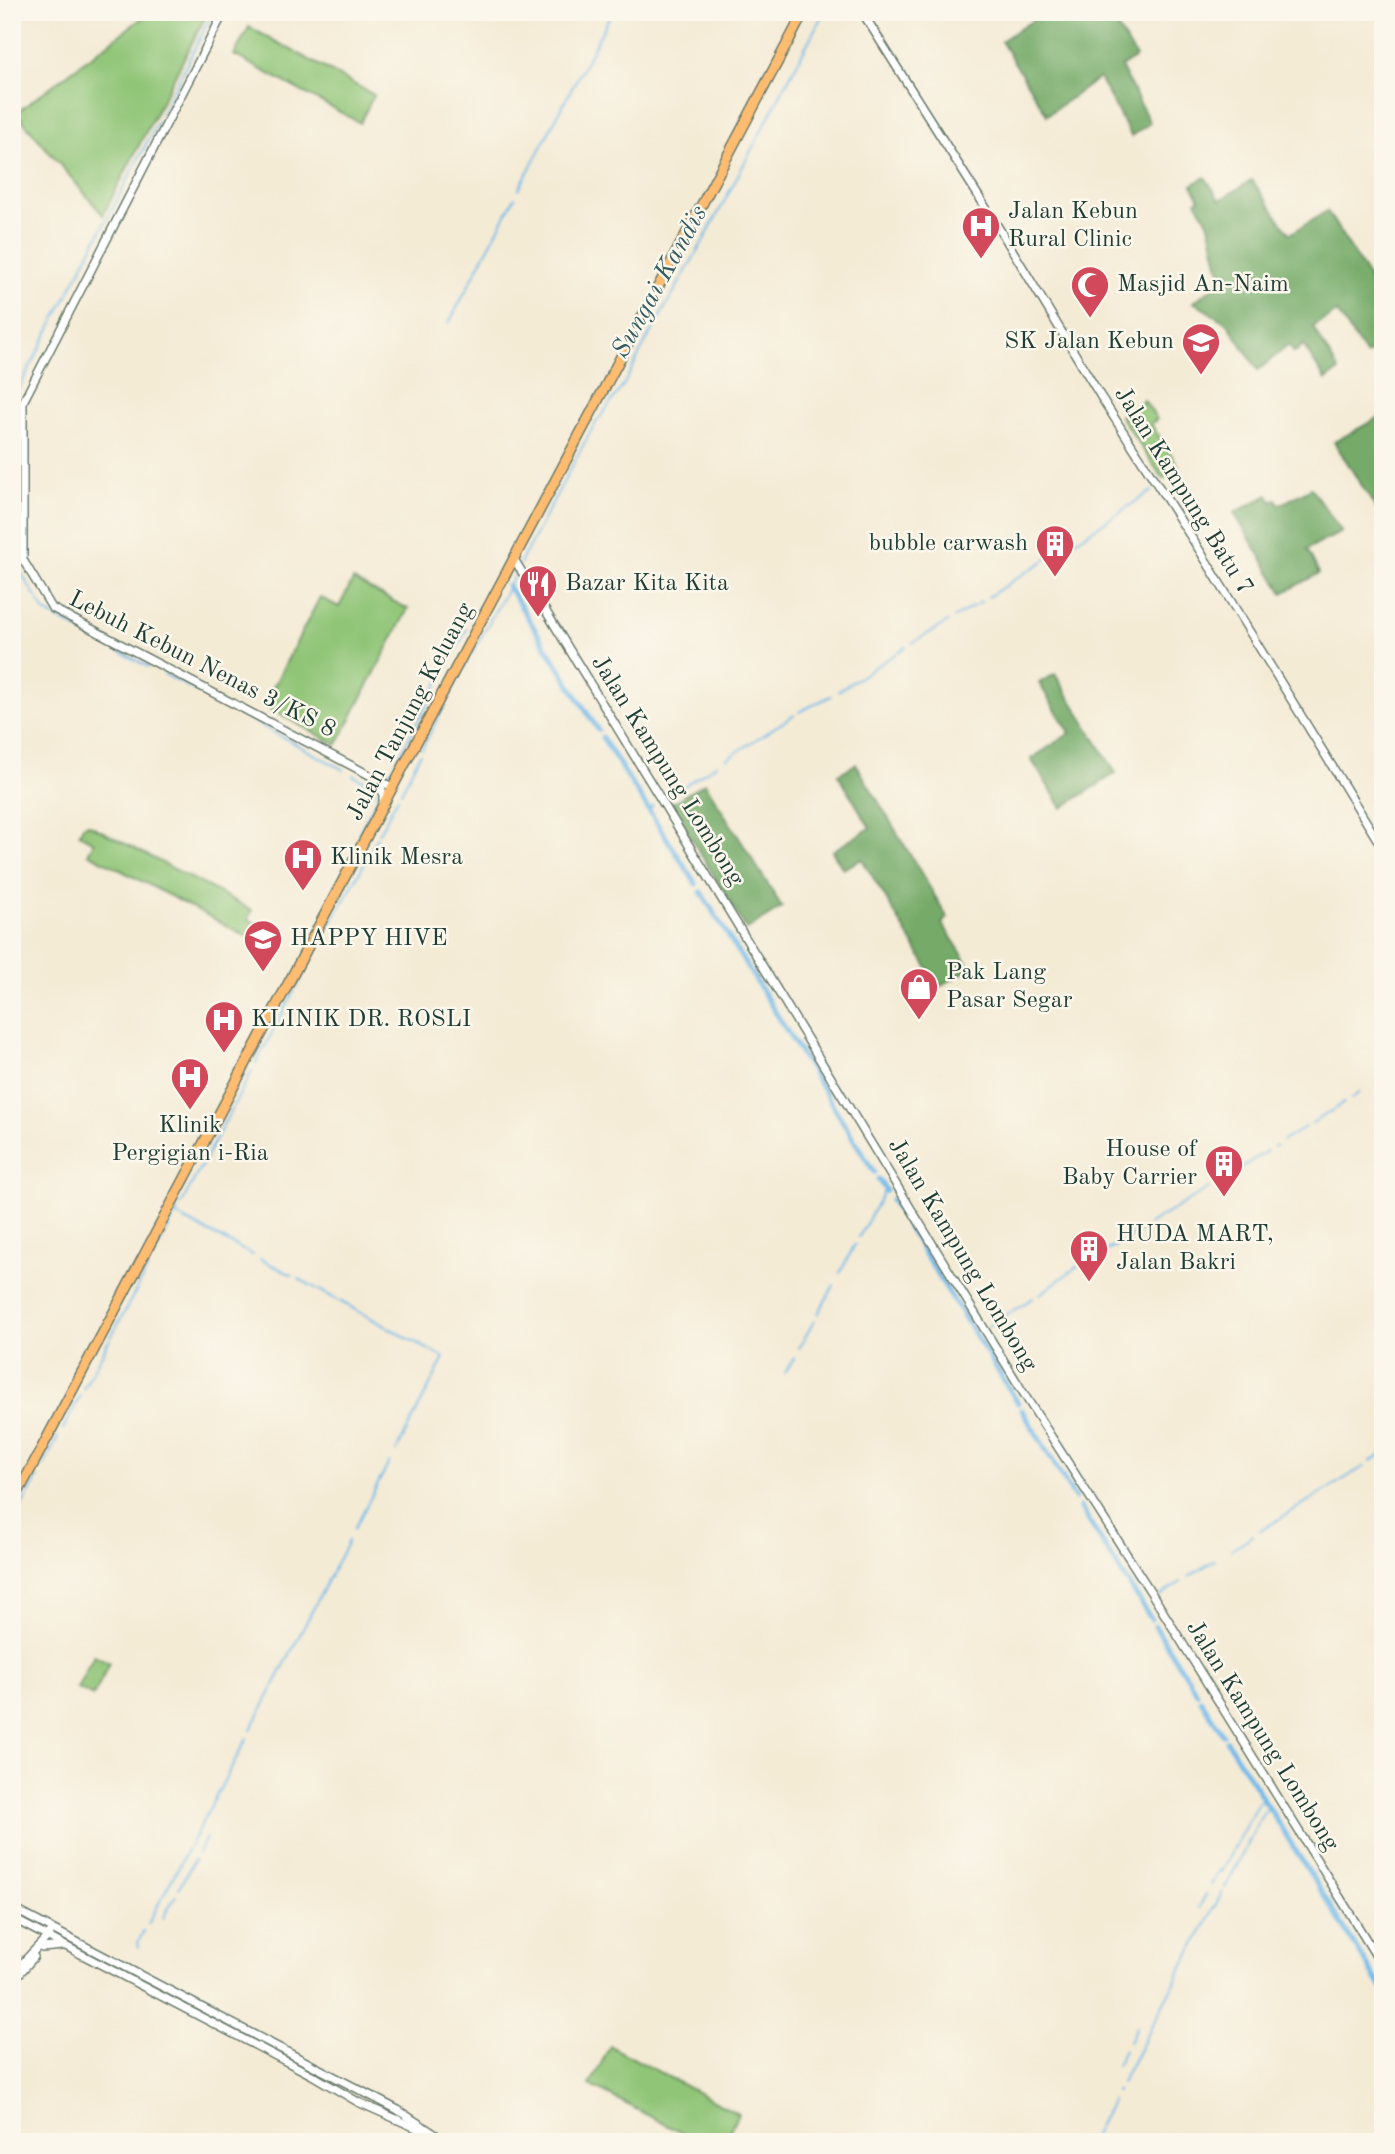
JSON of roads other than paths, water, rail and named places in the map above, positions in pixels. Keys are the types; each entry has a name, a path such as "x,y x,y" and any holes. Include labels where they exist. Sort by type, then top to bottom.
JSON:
{"main road":[{"name":"Jalan Tanjung Keluang","path":"12,1504 804,12"}],"street":[{"name":"Lebuh Kebun Nenas 3/KS 8","path":"224,12 23,402 23,560 52,608 393,786"},
{"name":"Jalan Kampung Batu 7","path":"862,12 1200,551 1383,849"},
{"name":"Jalan Kampung Lombong","path":"514,559 1029,1402 1383,1967"},
{"path":"383,805 379,779 392,775 404,765"},
{"path":"12,1908 387,2105 424,2125 439,2137 407,2126 358,2102 312,2075 12,1918"},
{"path":"37,1920 48,1936"},
{"path":"28,1926 41,1946"},
{"path":"48,1936 66,1936"},
{"path":"12,1982 48,1936"},
{"path":"12,1974 41,1946 66,1946"}],"waterway":[{"path":"161,115 213,12"},
{"path":"519,189 612,12"},
{"name":"Sungai Kandis","path":"520,563 593,427 623,386 705,238 824,12"},
{"path":"15,396 158,121"},
{"path":"449,323 515,197"},
{"path":"12,455 12,526"},
{"path":"1071,544 1152,491"},
{"path":"988,597 1064,548"},
{"path":"12,552 14,561 45,612 149,667"},
{"name":"Sungai Kandis","path":"472,654 515,574"},
{"path":"508,586 598,730"},
{"path":"977,604 981,602"},
{"path":"954,618 974,606"},
{"path":"912,643 948,622"},
{"path":"383,771 392,770 467,629"},
{"path":"838,691 906,647"},
{"name":"Sungai Kandis","path":"422,749 468,660"},
{"path":"164,674 344,770"},
{"path":"799,712 831,696"},
{"path":"726,759 794,715"},
{"path":"602,737 696,884"},
{"name":"Sungai Kandis","path":"401,792 420,754"},
{"path":"666,798 717,764"},
{"path":"353,775 373,785 378,796 358,835"},
{"name":"Sungai Kandis","path":"379,833 398,797"},
{"path":"649,810 653,806"},
{"name":"Sungai Kandis","path":"317,948 377,837"},
{"path":"701,892 874,1172"},
{"name":"Sungai Kandis","path":"301,978 315,952"},
{"name":"Sungai Kandis","path":"297,987 300,981"},
{"name":"Sungai Kandis","path":"256,1063 295,990"},
{"name":"Sungai Kandis","path":"180,1206 252,1071"},
{"path":"1351,1099 1360,1092"},
{"path":"1312,1123 1344,1103"},
{"path":"1283,1141 1305,1127"},
{"path":"1237,1170 1267,1151"},
{"path":"878,1179 886,1191"},
{"path":"1216,1183 1223,1179"},
{"path":"1148,1225 1209,1188"},
{"path":"859,1237 885,1189"},
{"path":"891,1200 1018,1403"},
{"name":"Sungai Kandis","path":"151,1261 178,1210"},
{"path":"175,1215 253,1255"},
{"path":"1124,1241 1141,1230"},
{"path":"840,1273 855,1244"},
{"path":"1085,1262 1117,1245"},
{"path":"260,1259 292,1275"},
{"path":"1040,1294 1078,1266"},
{"name":"Sungai Kandis","path":"83,1389 148,1268"},
{"path":"299,1279 444,1358 396,1452"},
{"path":"818,1314 834,1285"},
{"path":"987,1327 1033,1298"},
{"path":"799,1348 814,1321"},
{"path":"785,1373 794,1358"},
{"name":"Sungai Kandis","path":"63,1429 80,1396"},
{"path":"1022,1410 1075,1498"},
{"name":"Sungai Kandis","path":"43,1467 58,1437"},
{"path":"1371,1461 1383,1454"},
{"path":"354,1529 389,1463"},
{"path":"1260,1531 1365,1466"},
{"name":"Sungai Kandis","path":"19,1510 38,1478"},
{"path":"1080,1507 1151,1619"},
{"name":"Sungai Kandis","path":"12,1523 15,1517"},
{"path":"1231,1550 1253,1535"},
{"path":"251,1730 348,1541"},
{"path":"1188,1577 1215,1560"},
{"path":"1160,1596 1181,1582"},
{"path":"1155,1626 1197,1693"},
{"path":"1201,1700 1223,1735"},
{"path":"148,1924 247,1738"},
{"path":"1227,1741 1383,1990"},
{"path":"1211,1885 1263,1798"},
{"path":"1225,1888 1263,1813 1269,1808"},
{"path":"198,1853 206,1838"},
{"path":"179,1888 194,1860"},
{"path":"1121,2083 1222,1893"},
{"path":"1199,1908 1206,1894"},
{"path":"163,1918 176,1895"},
{"path":"139,1947 138,1942 144,1931"},
{"path":"1129,2042 1136,2027"},
{"path":"1116,2065 1124,2050"},
{"path":"1090,2142 1112,2100"}],"place":[{"name":"Jalan Kebun Rural Clinic","path":"981,260"},
{"name":"Masjid An-Naim","path":"1090,319"},
{"name":"SK Jalan Kebun","path":"1201,376"},
{"name":"bubble carwash","path":"1055,578"},
{"name":"Bazar Kita Kita","path":"538,618"},
{"name":"Klinik Mesra","path":"303,892"},
{"name":"HAPPY HIVE","path":"263,973"},
{"name":"Pak Lang Pasar Segar","path":"919,1021"},
{"name":"KLINIK DR. ROSLI","path":"224,1054"},
{"name":"Klinik Pergigian i-Ria","path":"190,1111"},
{"name":"House of Baby Carrier","path":"1224,1198"},
{"name":"HUDA MART, Jalan Bakri","path":"1089,1283"}]}
